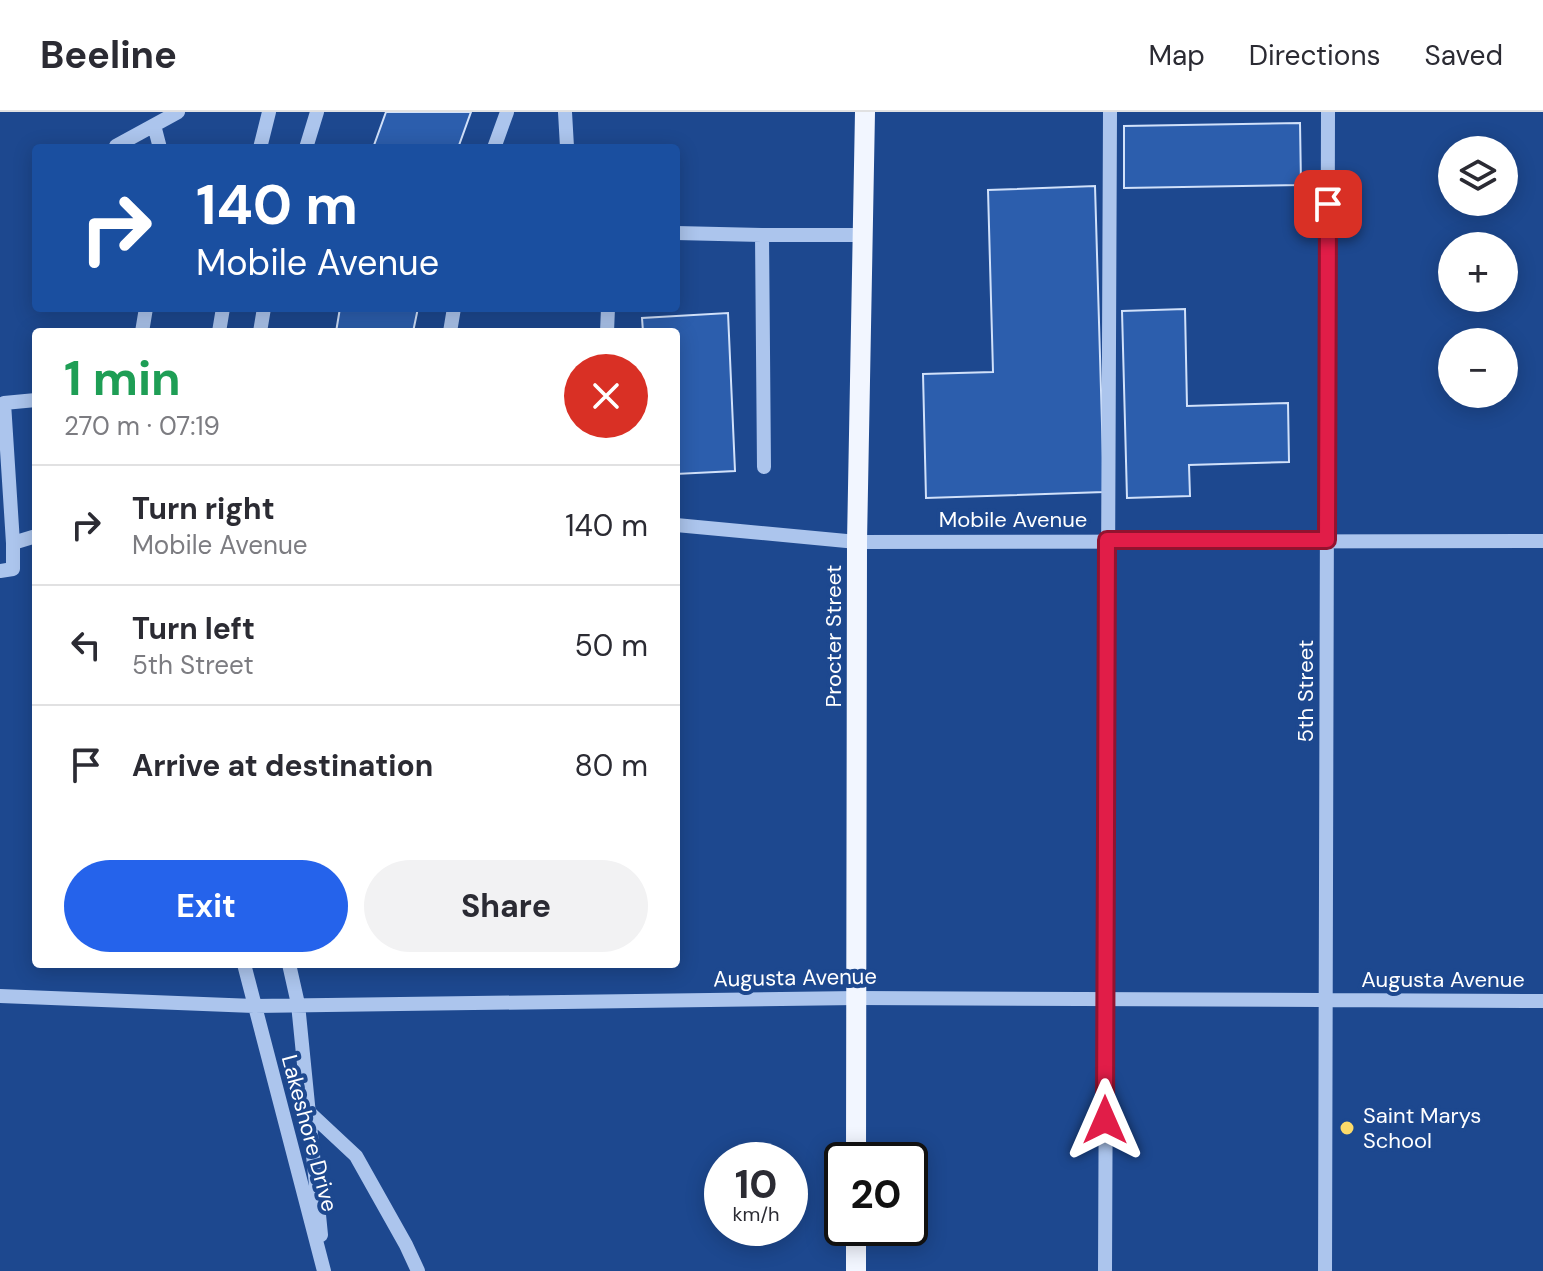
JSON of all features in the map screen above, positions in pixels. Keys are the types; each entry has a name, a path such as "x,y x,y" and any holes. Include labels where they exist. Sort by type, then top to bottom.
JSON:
{"main road":[{"name":"Procter Street","path":"856,1142 857,542 865,112"},
{"path":"856,1246 856,1271"}],"street":[{"path":"120,144 178,112"},
{"path":"261,144 269,112"},
{"path":"307,144 317,112"},
{"path":"495,144 507,112"},
{"path":"565,112 567,144"},
{"path":"1105,1271 1110,112"},
{"name":"5th Street","path":"1325,1271 1328,112"},
{"path":"154,125 159,144"},
{"path":"680,233 861,235"},
{"path":"762,235 764,467"},
{"path":"0,571 13,569 2,403 32,400"},
{"name":"Mobile Avenue","path":"680,525 857,542 1543,541"},
{"path":"13,543 32,537"},
{"name":"Lakeshore Drive","path":"245,968 324,1271"},
{"name":"Lakeshore Drive","path":"290,968 298,1004 311,1114 324,1271"},
{"name":"Augusta Avenue","path":"0,996 254,1006 857,998 1543,1001"},
{"name":"Lakeshore Drive","path":"311,1114 356,1156 418,1271"}],"building":[{"path":"386,112 471,112 459,144 374,144"},
{"path":"1300,123 1301,185 1124,188 1124,126"},
{"path":"1095,186 1104,492 926,498 923,374 993,372 988,190"},
{"path":"1185,309 1187,406 1288,403 1289,462 1189,465 1190,496 1127,498 1122,311"},
{"path":"339,312 417,312 414,328 337,328"},
{"path":"728,313 735,471 680,474 680,328 643,328 642,318"}],"place":[{"name":"Saint Marys School","path":"1347,1128"}],"route":[{"path":"1105,1120 1107,540 1327,540 1328,204"}]}
